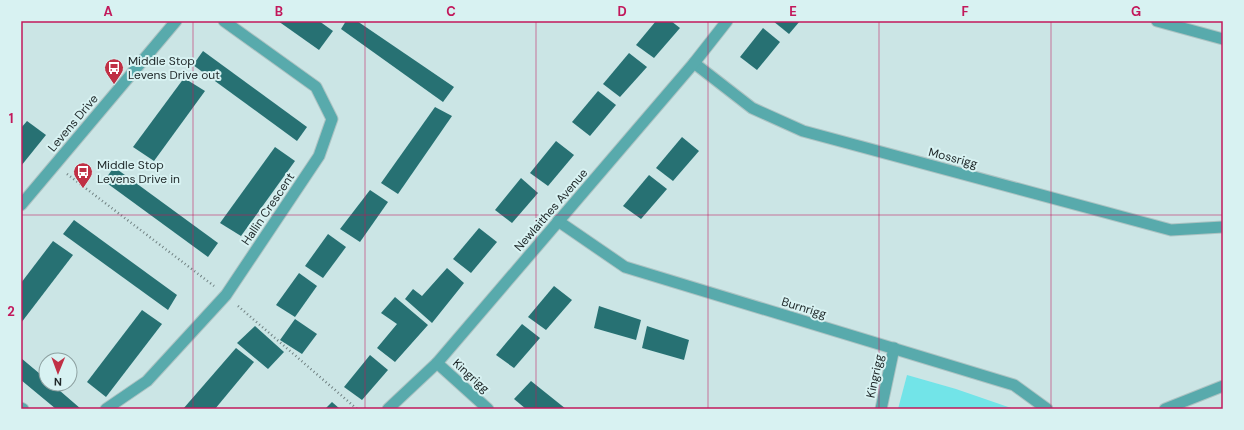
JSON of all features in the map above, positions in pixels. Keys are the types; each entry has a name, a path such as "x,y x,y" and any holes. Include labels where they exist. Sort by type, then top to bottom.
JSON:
{"street":[{"name":"Levens Drive","path":"21,205 176,21"},
{"name":"Hallin Crescent","path":"106,409 147,380 226,295 319,156 332,119 316,87 224,21"},
{"name":"Newlaithes Avenue","path":"388,409 437,363 694,63 727,21"},
{"path":"1157,21 1223,39"},
{"name":"Mossrigg","path":"694,63 752,108 803,131 1171,230 1223,227"},
{"name":"Burnrigg","path":"558,221 625,267 1014,385 1047,409"},
{"name":"Kingrigg","path":"881,409 894,348"},
{"name":"Kingrigg","path":"437,363 488,409"},
{"path":"1165,409 1223,386"}],"path":[{"path":"55,165 226,295 357,409"}],"shaded area":[{"path":"907,375 956,389 1014,409 898,409"}],"building":[{"path":"278,21 319,21 333,31 319,50"},
{"path":"346,21 357,21 454,87 443,102 341,29"},
{"path":"656,21 671,21 680,28 654,58 636,45"},
{"path":"773,21 800,21 789,34"},
{"path":"763,28 780,42 757,70 740,57"},
{"path":"203,51 307,127 297,141 193,65"},
{"path":"629,53 647,67 620,97 603,84"},
{"path":"184,78 205,91 154,161 133,147"},
{"path":"598,91 616,105 590,136 572,122"},
{"path":"435,107 452,116 398,194 381,183"},
{"path":"27,121 46,135 21,166 21,128"},
{"path":"682,137 699,151 673,181 656,168"},
{"path":"556,141 574,155 548,186 530,173"},
{"path":"275,147 295,161 241,236 220,223"},
{"path":"114,167 218,243 208,257 104,181"},
{"path":"649,175 667,189 641,219 623,206"},
{"path":"521,178 538,193 512,223 495,210"},
{"path":"370,190 388,202 360,242 340,229"},
{"path":"74,220 177,295 168,310 63,234"},
{"path":"479,228 497,242 471,273 453,259"},
{"path":"328,234 346,247 323,278 305,266"},
{"path":"53,241 73,255 21,323 21,283"},
{"path":"447,268 464,283 432,323 405,299 413,289 422,296"},
{"path":"299,273 317,286 295,317 276,305"},
{"path":"554,286 572,300 546,330 528,317"},
{"path":"395,297 428,325 395,362 377,348 397,324 381,313"},
{"path":"599,306 641,320 636,340 594,328"},
{"path":"142,310 162,324 106,397 87,382"},
{"path":"295,319 317,334 302,354 280,340"},
{"path":"522,324 540,338 514,368 496,355"},
{"path":"255,326 284,352 268,369 237,343"},
{"path":"647,326 689,340 684,360 642,348"},
{"path":"236,348 254,362 215,409 183,409"},
{"path":"370,355 388,370 362,400 344,387"},
{"path":"21,358 38,372 38,392 61,392 81,409 56,409 21,380"},
{"path":"531,381 566,409 526,409 514,399"},
{"path":"332,402 340,409 325,409"}],"place":[{"name":"Middle Stop Levens Drive out","path":"114,85"},
{"name":"Middle Stop Levens Drive in","path":"83,189"}]}
